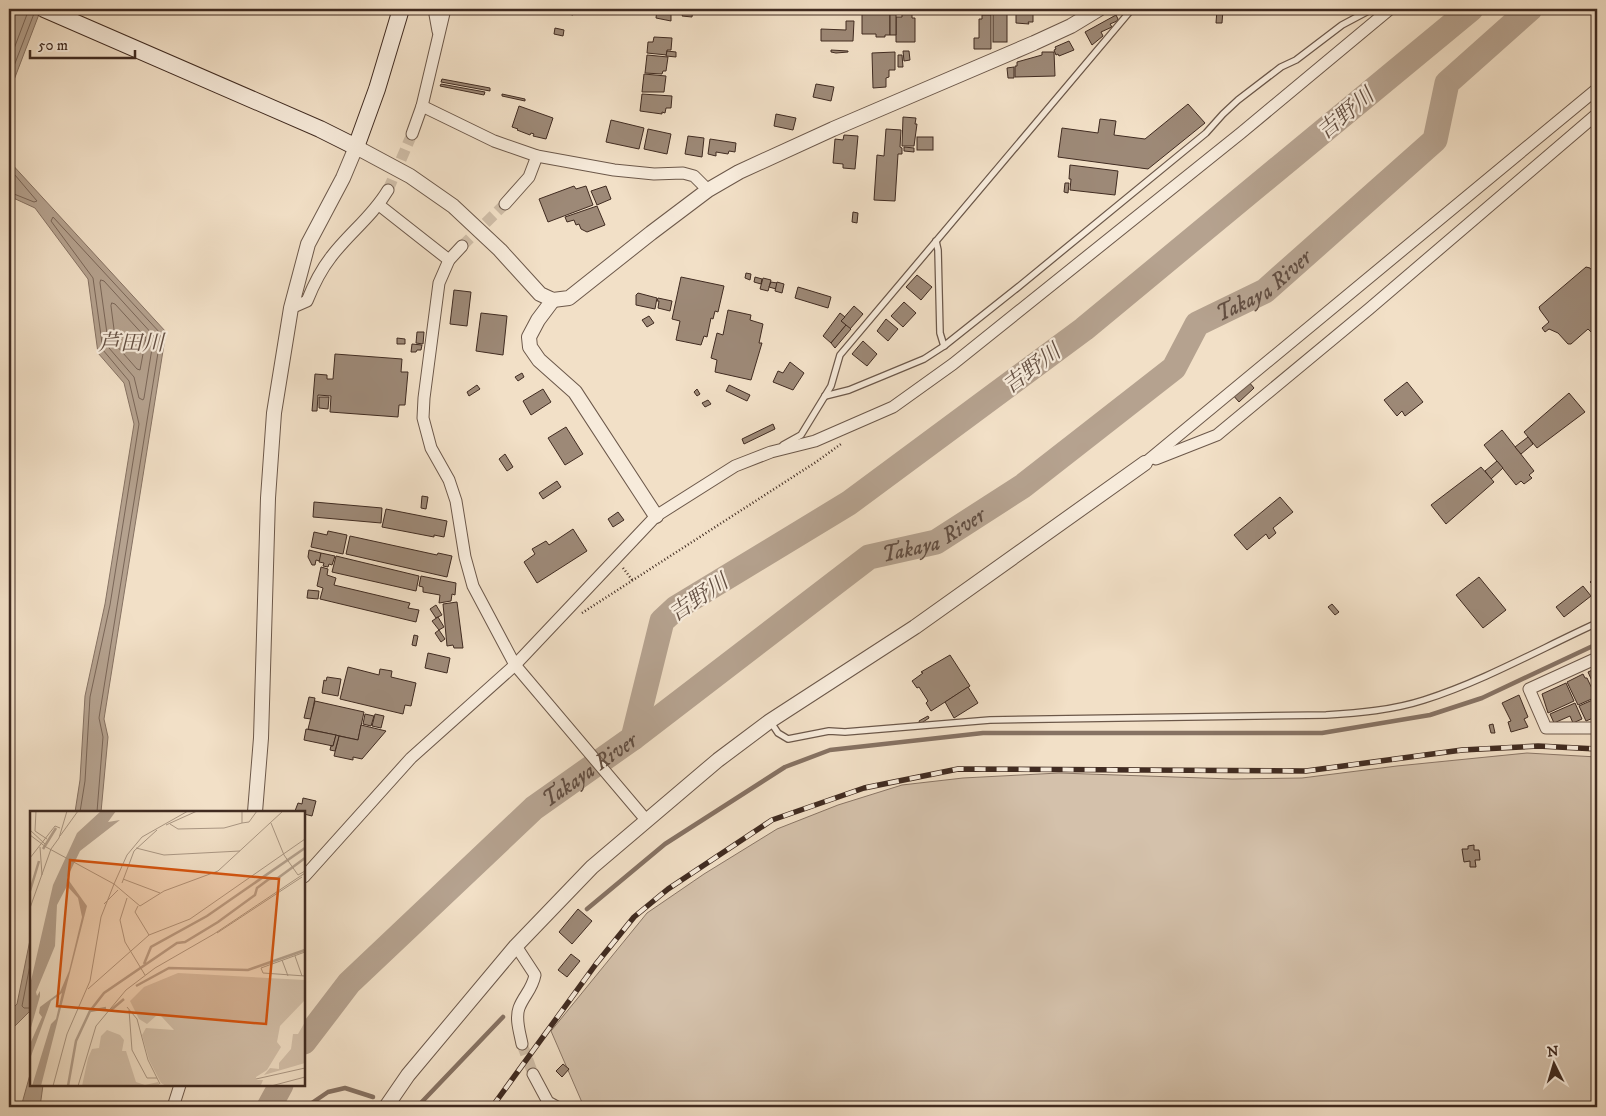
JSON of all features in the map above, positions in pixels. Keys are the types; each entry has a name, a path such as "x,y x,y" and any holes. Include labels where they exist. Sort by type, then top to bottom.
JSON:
{"main road":[{"path":"44,9 320,129 356,147 377,89 402,9"}],"street":[{"path":"434,9 438,38"},
{"path":"412,134 422,106 445,9"},
{"path":"255,811 261,738 268,498 274,412 291,308 308,244 344,178 356,147 410,176 453,206 500,250 540,294 553,300 570,298 644,238 708,190 739,172 1034,43 1071,26 1099,9"},
{"path":"305,876 411,758 517,667 656,516 735,466 771,452 815,441 893,407 953,364 1241,133 1390,9"},
{"path":"386,1107 408,1074 516,946 592,867 718,760 770,721 915,627 1145,463 1597,89"},
{"path":"422,106 494,141 537,156 614,170 654,174 683,173 694,176 708,190"},
{"path":"1145,463 1217,435 1369,309 1597,114"},
{"path":"506,204 529,177 537,156"},
{"path":"291,308 306,302 316,280 331,256 379,205 388,190"},
{"path":"379,205 449,260"},
{"path":"462,246 449,260 439,283 423,418 431,448 448,480 456,501 465,557 472,586 517,667 647,821"},
{"path":"553,300 538,320 529,338 530,347 540,360 575,392 656,516"},
{"path":"1597,658 1529,689 1546,728 1597,728"},
{"path":"516,946 535,975 533,986 519,1008 518,1024 522,1044"},
{"path":"533,1074 551,1106"},
{"path":"173,1107 180,1086"}],"lane":[{"path":"771,452 801,435 831,386 840,355 1132,9"},
{"path":"825,396 849,390 924,359 944,346 1200,139 1223,114 1252,89 1281,67 1296,60 1342,25 1372,9"},
{"path":"936,241 938,250 940,332 944,346"},
{"path":"770,721 778,733 788,739 829,731 845,732 990,720 1357,713 1423,700 1483,676 1597,623"}],"path":[{"path":"576,618 847,440"},
{"path":"622,566 633,581"}],"shaded area":[{"path":"1527,753 1597,757 1597,1107 584,1107 551,1031 647,913 704,874 777,829 838,805 902,785 963,778 1059,773 1232,779 1302,778"}],"water":[{"path":"9,9 41,9 9,93"},
{"name":"芦田川","path":"9,161 166,332 104,719 108,737 101,811 75,811 80,780 85,696 105,604 134,424 124,383 98,353 88,279 35,208 9,196"},
{"path":"30,940 30,1014 29,1012 9,1032 9,1012 17,1004"},
{"path":"30,1075 30,1086 43,1086 40,1107 21,1107"}],"building":[{"path":"565,9 573,9 573,15 564,13"},
{"path":"657,9 671,9 671,21 656,18"},
{"path":"675,9 693,9 692,17 675,14"},
{"path":"902,9 908,9 908,13 912,13 912,18 915,18 915,42 896,42 896,17 902,17"},
{"path":"940,9 940,10 912,10"},
{"path":"993,9 1007,9 1007,42 993,42"},
{"path":"1016,9 1033,9 1033,22 1028,22 1029,24 1016,23"},
{"path":"1055,9 1069,9 1069,14 1055,14"},
{"path":"1217,9 1223,9 1222,23 1216,23"},
{"path":"862,12 890,13 890,35 876,37 876,34 862,34"},
{"path":"896,12 896,35 890,35 890,13"},
{"path":"982,15 991,15 991,49 974,49 974,38 979,38 979,19 982,19"},
{"path":"1116,15 1117,21 1110,24 1112,27 1101,32 1103,36 1092,45 1085,32"},
{"path":"846,21 854,21 853,41 821,41 821,29 846,30"},
{"path":"555,28 564,30 563,36 554,34"},
{"path":"654,37 672,38 671,50 667,50 667,55 647,53 648,42 653,42"},
{"path":"1069,41 1074,50 1059,56 1058,54 1056,55 1055,47"},
{"path":"831,50 848,52 836,53 831,52"},
{"path":"667,51 676,52 676,57 666,56"},
{"path":"903,51 909,51 910,60 904,61"},
{"path":"895,52 895,70 889,70 889,77 886,78 886,87 873,88 872,53"},
{"path":"1042,52 1054,52 1055,76 1015,77 1017,62 1042,55"},
{"path":"647,55 668,57 666,71 663,71 662,74 645,73"},
{"path":"898,55 902,55 903,67 898,67"},
{"path":"1014,67 1014,78 1008,78 1007,68"},
{"path":"644,74 666,76 664,92 642,92"},
{"path":"442,79 490,88 490,91 441,82"},
{"path":"441,84 485,92 484,95 440,86"},
{"path":"816,84 834,87 831,101 813,97"},
{"path":"502,94 525,99 525,101 502,96"},
{"path":"642,94 672,96 671,108 666,108 665,113 662,112 662,114 640,111"},
{"path":"1188,104 1205,123 1148,169 1058,157 1062,128 1098,133 1100,119 1116,121 1114,135 1145,139"},
{"path":"519,106 553,118 546,139 533,136 534,134 531,133 530,135 512,127"},
{"path":"776,114 796,118 793,130 774,126"},
{"path":"903,117 916,118 914,146 902,146"},
{"path":"611,120 644,128 639,149 606,142"},
{"path":"648,129 671,134 667,154 644,149"},
{"path":"886,129 901,130 900,147 902,148 902,154 898,154 895,201 874,200 877,155 884,156"},
{"path":"844,135 858,136 855,169 843,168 843,164 833,163 835,139 843,140"},
{"path":"688,136 704,138 702,157 685,154"},
{"path":"917,137 933,137 933,150 917,150"},
{"path":"710,139 736,143 735,152 729,151 728,154 716,152 716,156 708,154"},
{"path":"904,147 914,148 914,152 904,151"},
{"path":"1070,165 1118,171 1115,195 1070,190"},
{"path":"1065,183 1069,183 1068,193 1064,192"},
{"path":"574,186 576,189 586,186 593,205 548,222 539,199"},
{"path":"606,186 611,199 597,205 591,191"},
{"path":"597,206 605,225 587,232 581,229 579,224 576,225 574,220 567,222 565,217"},
{"path":"853,212 858,213 857,223 852,222"},
{"path":"1586,267 1590,268 1597,277 1597,327 1591,332 1588,329 1571,344 1568,344 1558,333 1549,329 1545,332 1542,328 1549,322 1539,307"},
{"path":"746,273 751,274 750,280 745,278"},
{"path":"917,275 932,287 921,300 906,287"},
{"path":"681,277 724,286 718,312 715,311 713,319 711,318 707,337 704,336 701,345 676,340 680,321 672,319"},
{"path":"755,277 762,279 761,284 754,282"},
{"path":"763,278 771,280 768,291 760,289"},
{"path":"771,282 777,283 776,289 769,287"},
{"path":"777,282 784,284 782,293 775,291"},
{"path":"798,287 831,297 828,308 795,298"},
{"path":"454,290 471,292 467,326 450,324"},
{"path":"638,293 657,298 655,309 636,305 636,295"},
{"path":"658,298 672,301 670,311 658,308"},
{"path":"904,302 916,313 903,327 891,316"},
{"path":"854,306 863,314 850,329 841,321"},
{"path":"728,310 751,315 750,320 763,324 759,343 762,343 751,380 715,372 717,360 711,358 717,333 723,335"},
{"path":"481,313 507,316 503,355 476,351"},
{"path":"840,313 845,317 841,321 846,325 831,343 823,336"},
{"path":"649,316 654,323 647,327 642,320"},
{"path":"886,319 898,329 888,341 877,331"},
{"path":"846,325 851,329 835,348 831,343"},
{"path":"417,332 424,332 423,344 416,343"},
{"path":"397,338 405,339 405,344 397,344"},
{"path":"863,341 877,354 867,366 852,354"},
{"path":"412,344 422,345 421,350 411,352"},
{"path":"335,354 402,359 401,372 408,372 405,405 399,405 398,417 330,412 331,396 318,395 317,411 312,411 315,374 327,375 327,379 333,379"},
{"path":"790,362 804,373 793,390 773,382 778,371 783,373"},
{"path":"522,373 524,377 518,381 515,377"},
{"path":"1248,381 1254,388 1239,402 1232,394"},
{"path":"1407,382 1423,402 1405,416 1402,411 1397,416 1384,400"},
{"path":"477,385 480,389 469,396 467,392"},
{"path":"729,385 750,395 747,401 726,391"},
{"path":"543,389 551,402 531,415 523,401"},
{"path":"697,389 700,394 697,396 694,392"},
{"path":"1569,393 1585,412 1537,448 1524,432"},
{"path":"319,397 329,397 328,409 319,408"},
{"path":"708,400 711,404 705,407 702,403"},
{"path":"773,424 775,429 744,444 742,439"},
{"path":"566,427 583,454 565,465 548,438"},
{"path":"1502,430 1534,471 1529,475 1532,478 1524,484 1521,481 1516,485 1484,445"},
{"path":"1528,437 1533,444 1521,454 1515,447"},
{"path":"505,454 513,467 507,471 499,459"},
{"path":"1497,461 1503,468 1491,479 1485,471"},
{"path":"1481,467 1494,482 1446,524 1431,505"},
{"path":"557,481 561,487 543,499 539,493"},
{"path":"422,496 428,497 426,509 421,508"},
{"path":"1280,497 1293,512 1273,528 1276,533 1269,539 1266,534 1247,550 1234,535"},
{"path":"314,502 382,508 381,523 313,517"},
{"path":"386,509 447,521 444,537 434,535 434,537 382,527"},
{"path":"618,512 624,520 613,527 608,519"},
{"path":"573,529 587,551 537,583 524,562 535,554 532,549 546,541 549,545"},
{"path":"328,531 347,535 343,554 311,547 314,532 327,535"},
{"path":"350,536 437,555 438,553 452,556 447,577 346,554"},
{"path":"309,550 321,553 320,561 316,560 315,565 312,565 308,557"},
{"path":"321,553 335,556 332,565 329,564 328,567 323,566 324,563 319,562"},
{"path":"336,556 419,576 416,591 332,572"},
{"path":"321,567 328,569 327,575 336,578 334,585 410,603 408,608 419,610 416,622 320,599 323,588 317,586"},
{"path":"421,576 456,583 455,595 452,594 451,601 439,603 440,595 423,592 423,587 419,586"},
{"path":"1597,576 1597,585 1595,587 1590,582"},
{"path":"1479,577 1506,610 1483,628 1456,595"},
{"path":"1583,586 1591,596 1564,617 1556,607"},
{"path":"308,590 319,591 318,599 307,598"},
{"path":"457,602 463,648 454,648 453,645 447,646 443,604"},
{"path":"1332,604 1339,612 1335,615 1328,607"},
{"path":"436,605 442,615 436,618 430,609"},
{"path":"438,617 444,627 439,630 432,621"},
{"path":"439,630 445,639 441,642 435,633"},
{"path":"414,635 418,636 416,646 412,645"},
{"path":"428,653 450,658 447,673 425,668"},
{"path":"950,655 970,686 931,711 926,703 928,701 919,687 917,688 912,681 923,673 921,672"},
{"path":"348,667 379,675 380,669 392,671 391,677 416,683 411,706 405,705 403,714 340,699"},
{"path":"1597,668 1597,679 1592,681 1588,672"},
{"path":"1583,674 1587,678 1596,697 1578,705 1567,682"},
{"path":"327,677 341,679 338,696 322,693 324,680 326,681"},
{"path":"1566,683 1574,701 1548,713 1542,694"},
{"path":"968,687 978,703 954,718 945,702"},
{"path":"1519,695 1528,717 1524,719 1528,727 1511,732 1508,722 1511,721 1502,703"},
{"path":"309,697 315,698 311,719 304,718"},
{"path":"1597,698 1597,720 1595,721 1593,718 1586,721 1579,706"},
{"path":"315,701 364,712 358,740 308,729"},
{"path":"1575,703 1582,719 1573,723 1570,716 1554,723 1550,714"},
{"path":"365,714 374,716 371,726 363,724"},
{"path":"375,714 384,716 381,728 372,726"},
{"path":"928,716 929,718 920,724 919,721"},
{"path":"1493,724 1495,733 1491,733 1489,725"},
{"path":"361,725 386,731 362,759 353,757 353,760 334,756 339,736 358,740"},
{"path":"306,729 336,735 333,746 304,740"},
{"path":"336,735 339,736 335,751 330,750 331,746 333,746"},
{"path":"303,798 316,801 312,816 305,814 305,811 295,811 298,803 302,804"},
{"path":"1474,845 1474,850 1479,850 1480,860 1475,860 1476,867 1470,867 1470,861 1464,862 1462,849 1468,849 1468,846"},
{"path":"578,909 592,921 572,944 559,932"},
{"path":"571,954 580,961 567,977 558,970"},
{"path":"563,1064 569,1069 562,1077 556,1071"}],"waterway":[{"name":"吉野川","path":"633,738 662,621 676,608 849,503 1084,329 1471,9"},
{"name":"Takaya River","path":"305,1041 349,983 534,808 633,738 869,557 936,542 1023,486 1174,368 1197,324 1265,291 1435,140 1447,83 1530,9"},
{"path":"587,909 665,844 785,767 830,750 983,733 1322,733 1430,715 1482,698 1597,644"},
{"path":"417,1107 503,1017"},
{"name":"Takaya River","path":"269,1107 280,1086"},
{"path":"306,1107 328,1092 345,1088 373,1097"}],"tunnel":[{"path":"388,190 412,134"},
{"path":"462,246 505,204"},
{"path":"522,1044 533,1074"}],"railway":[{"path":"492,1107 596,964 634,917 668,889 772,820 864,788 958,769 1306,771 1462,750 1538,746 1597,749"}]}
